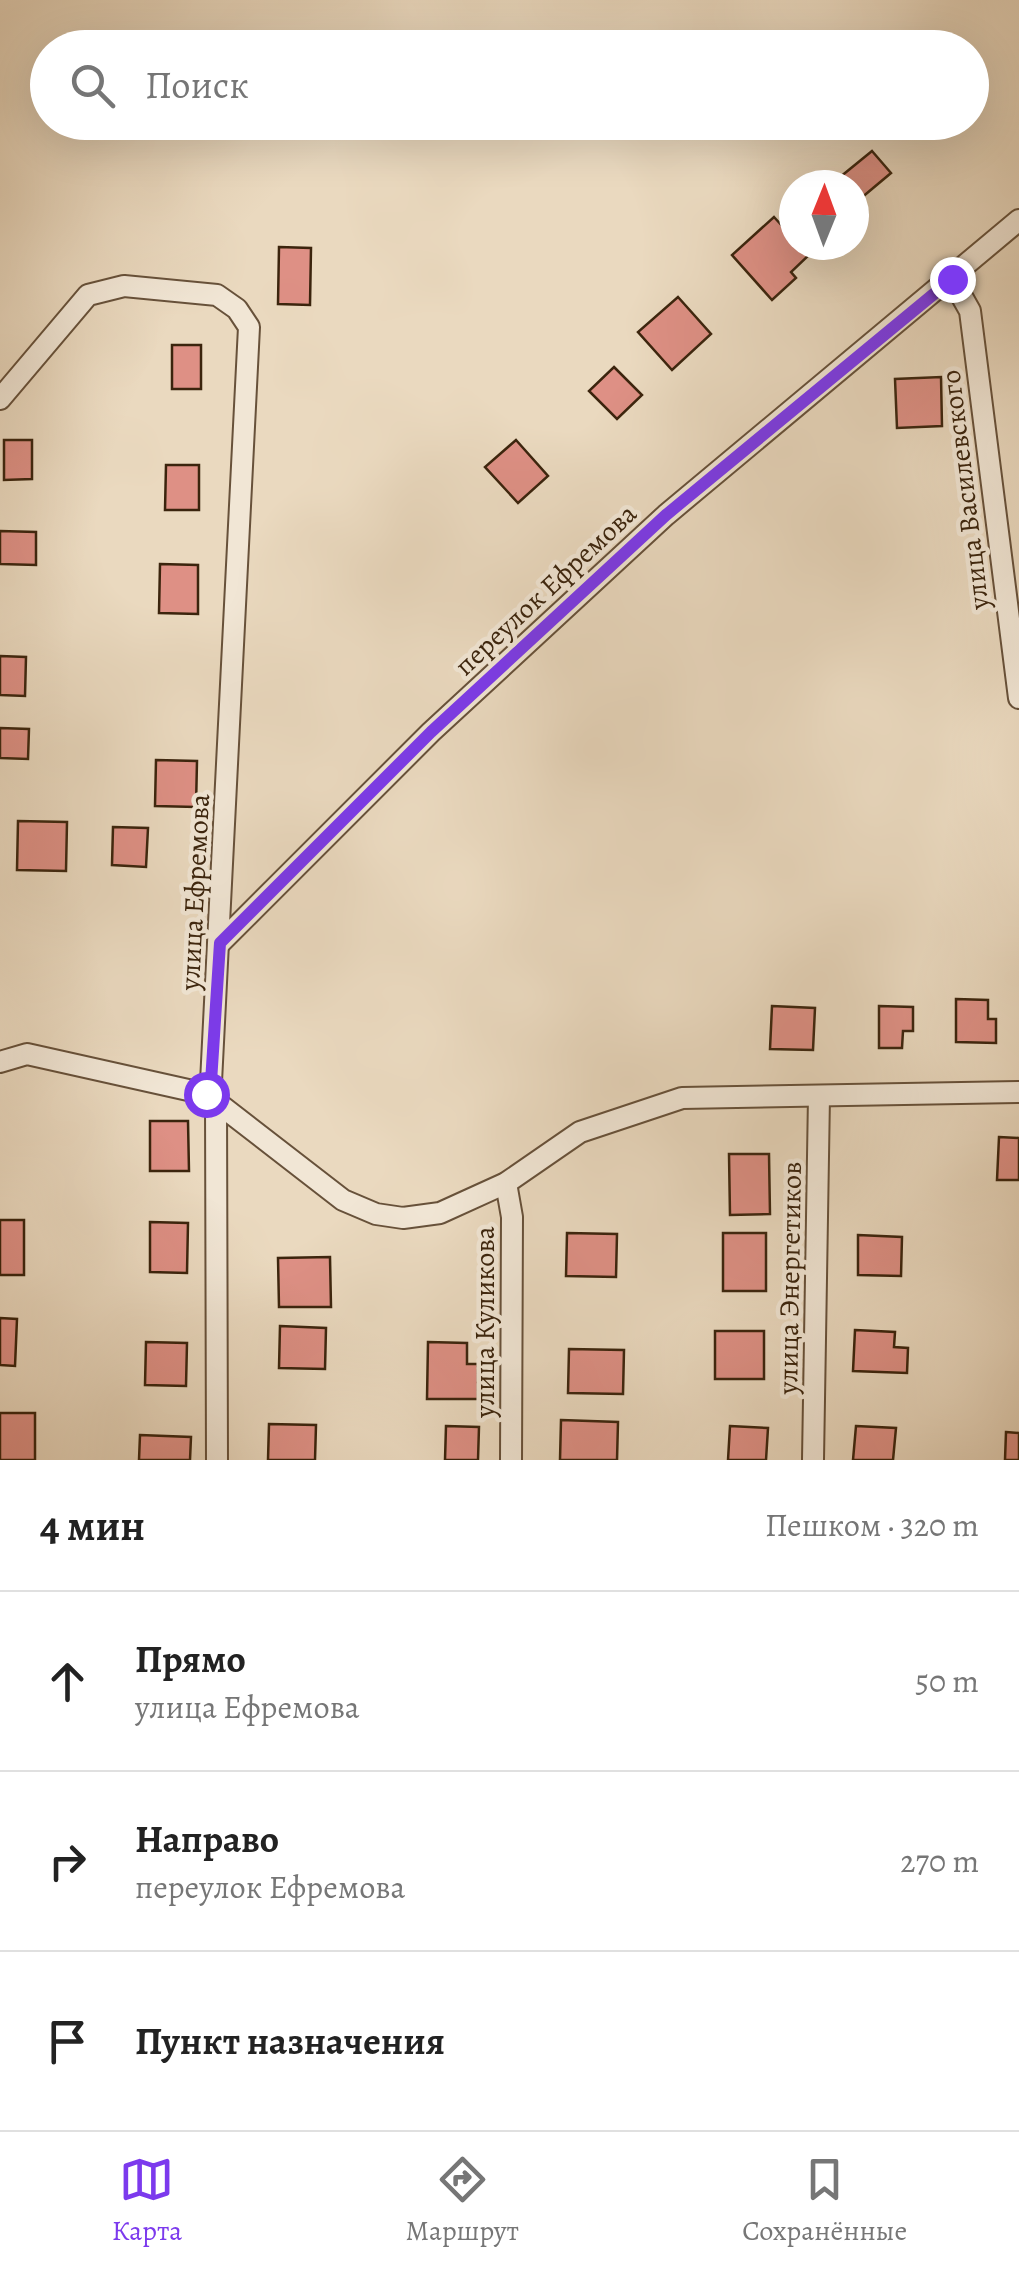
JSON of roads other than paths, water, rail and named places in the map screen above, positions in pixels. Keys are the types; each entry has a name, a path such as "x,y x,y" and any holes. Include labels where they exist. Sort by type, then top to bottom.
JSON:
{"street":[{"name":"переулок Ефремова","path":"220,943 431,732 666,515 1019,220"},
{"name":"улица Василевского","path":"952,279 970,311 1019,698"},
{"name":"улица Ефремова","path":"0,399 88,294 124,286 218,295 238,309 249,327 211,1082 216,1101 217,1460"},
{"path":"0,1041 27,1054 206,1094 343,1200 376,1214 403,1218 440,1213 506,1184 580,1132 682,1098 1019,1092"},
{"path":"0,1062 27,1054"},
{"name":"улица Энергетиков","path":"813,1460 819,1096"},
{"name":"улица Куликова","path":"506,1184 512,1217 511,1460"}]}
